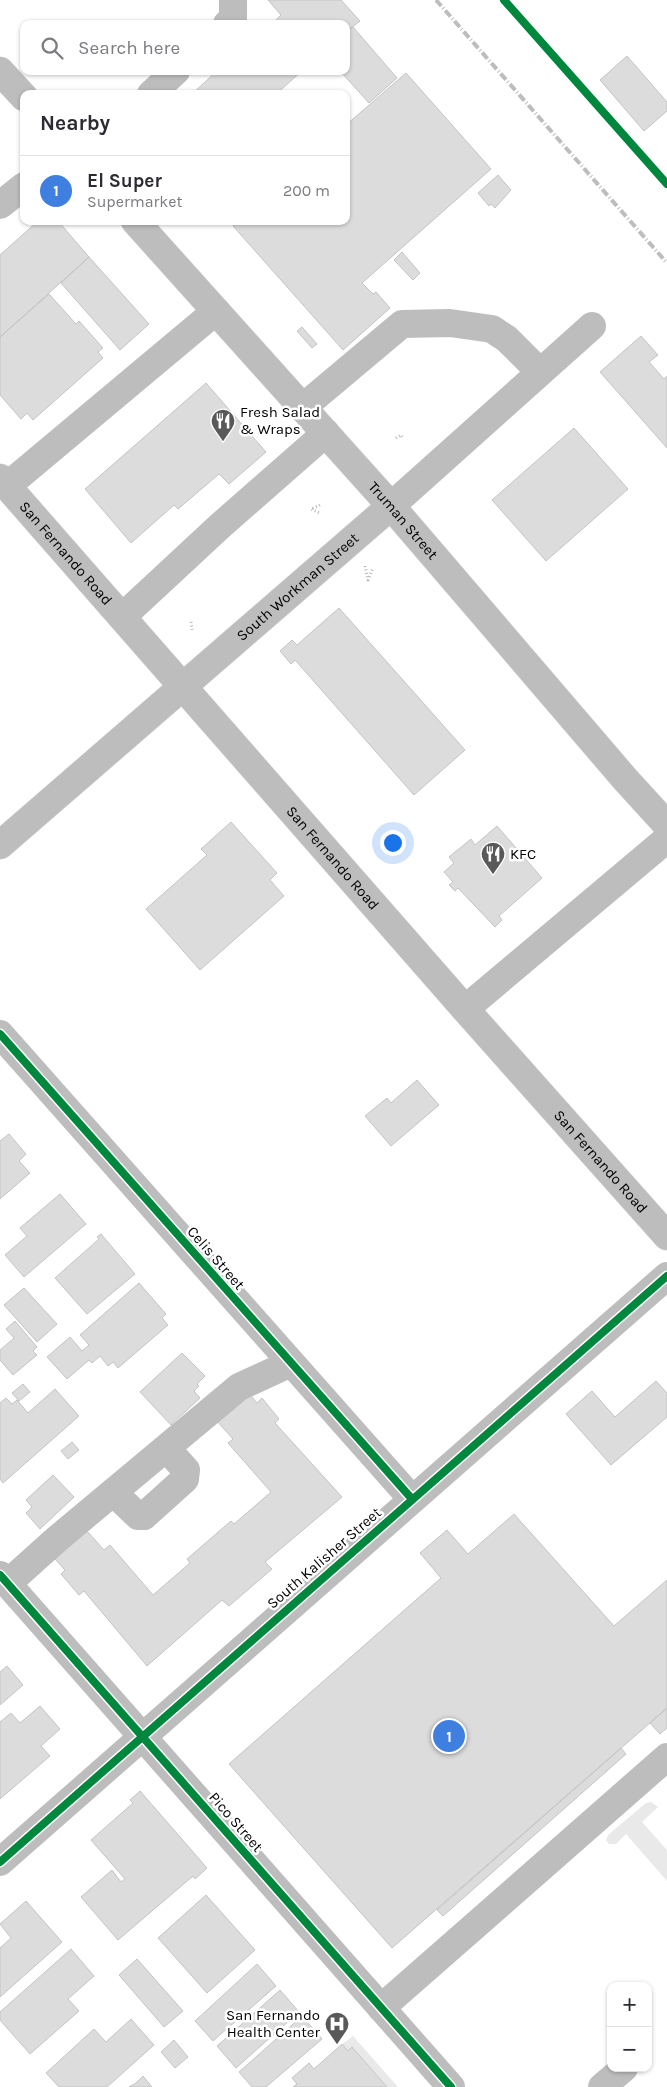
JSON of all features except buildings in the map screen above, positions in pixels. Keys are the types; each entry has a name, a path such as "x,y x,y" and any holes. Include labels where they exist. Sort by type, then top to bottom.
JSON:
{"street":[{"path":"231,20 233,18 233,0"},
{"path":"0,71 20,93"},
{"path":"155,90 172,75"},
{"path":"0,205 20,189"},
{"name":"Truman Street","path":"139,225 391,506 625,779 667,825"},
{"path":"4,482 216,311"},
{"path":"302,408 402,324 450,323 492,329 507,339 540,372"},
{"name":"South Workman Street","path":"0,845 391,506 592,326"},
{"path":"122,617 220,526 326,433"},
{"name":"San Fernando Road","path":"4,482 464,1009 667,1236"},
{"path":"464,1009 667,839"},
{"name":"Celis Street","path":"0,1034 412,1499"},
{"name":"South Kalisher Street","path":"0,1862 667,1276"},
{"path":"4,1579 113,1492 239,1387 291,1363"},
{"path":"113,1492 138,1516 144,1516 185,1480 186,1470 166,1448"},
{"name":"Pico Street","path":"4,1579 451,2087"},
{"path":"381,2008 663,1769"},
{"path":"602,2087 619,2072"}],"path":[{"path":"396,438 401,435 403,439"},
{"path":"320,505 311,509 320,513"},
{"path":"364,565 368,580 373,568"},
{"path":"191,622 192,630"}],"shaded area":[{"path":"651,1802 658,1807 642,1822 667,1850 667,1881 626,1834 616,1844 609,1844 606,1840 608,1835 646,1803"},
{"path":"353,2036 398,2087 387,2087 352,2047 348,2051 342,2044"}],"railway":[{"path":"436,0 667,263"}],"cycle path":[{"path":"504,0 667,184"},
{"path":"0,1034 412,1499"},
{"path":"0,1862 667,1276"},
{"path":"0,1575 451,2087"}],"place":[{"name":"Fresh Salad & Wraps","path":"223,442"},
{"name":"KFC","path":"493,875"},
{"name":"El Super","path":"449,1736"},
{"name":"San Fernando Health Center","path":"337,2045"}]}
